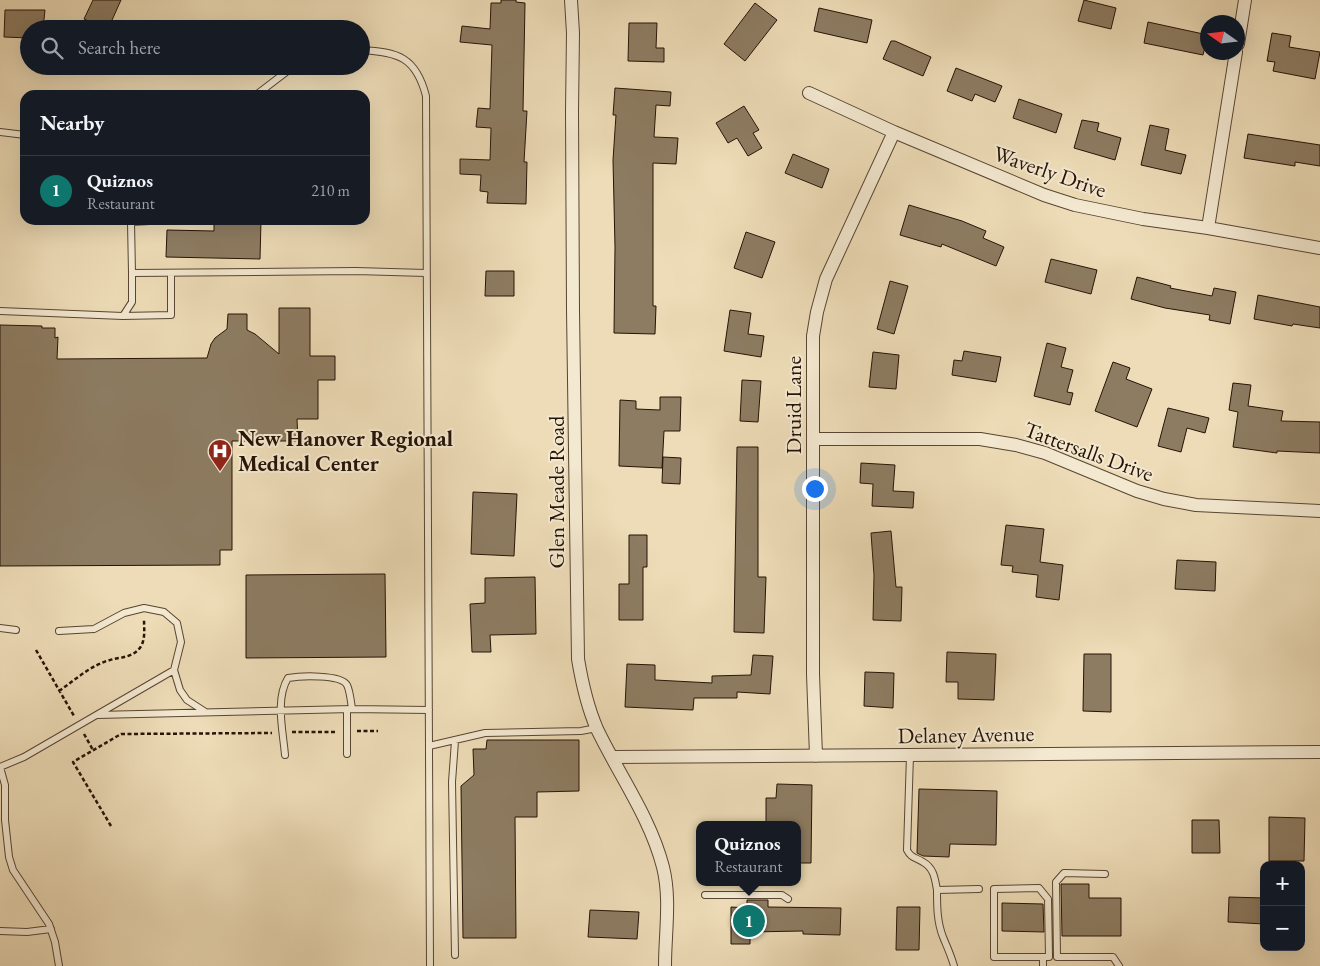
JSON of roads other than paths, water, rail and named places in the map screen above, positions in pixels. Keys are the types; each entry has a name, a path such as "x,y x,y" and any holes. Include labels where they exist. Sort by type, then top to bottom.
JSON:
{"street":[{"name":"Glen Meade Road","path":"571,0 573,33 573,290 577,632 581,677 587,702 597,728 645,819 663,868 667,895 665,966"},
{"path":"1243,15 1245,0"},
{"path":"1208,228 1235,60"},
{"name":"Waverly Drive","path":"809,94 1044,195 1075,205 1143,219 1208,228 1320,248"},
{"name":"Druid Lane","path":"816,756 813,674 813,336 826,279 894,132"},
{"name":"Tattersalls Drive","path":"813,439 980,439 1016,445 1045,453 1137,491 1164,499 1196,504 1320,511"},
{"name":"Delaney Avenue","path":"613,757 1320,752"}],"lane":[{"path":"370,51 396,55 411,65 421,79 426,96 430,966"},
{"path":"263,90 282,75"},
{"path":"0,132 20,134"},
{"path":"123,316 132,302 132,225"},
{"path":"132,273 356,271 426,273"},
{"path":"0,311 123,316 171,315 171,273"},
{"path":"59,631 94,629 124,613 144,608 164,612 177,623 181,642 174,670 180,690 187,700 205,712"},
{"path":"0,628 16,630"},
{"path":"59,966 51,929 13,870 9,857 5,820 5,786 0,767 24,758 174,670"},
{"path":"285,755 281,710 282,693 288,678 295,677 338,678 343,680 348,686 350,709 347,731 347,754"},
{"path":"97,715 281,710 429,710"},
{"path":"429,746 485,733 581,731 597,728"},
{"path":"455,955 452,782 456,741"},
{"path":"910,755 907,850 911,856 930,868 935,876 937,916 942,936 954,966"},
{"path":"1105,874 1064,873 1056,882 1057,958 1113,958 1119,966"},
{"path":"1039,888 1048,899 1049,957 1043,957 994,957 994,889 1039,888"},
{"path":"937,890 979,889"},
{"path":"706,895 782,895 788,899"},
{"path":"0,932 27,932 51,929"},
{"path":"1043,957 1043,966"}],"place":[{"name":"New Hanover Regional Medical Center","path":"220,472"},
{"name":"Quiznos","path":"749,921"}]}
